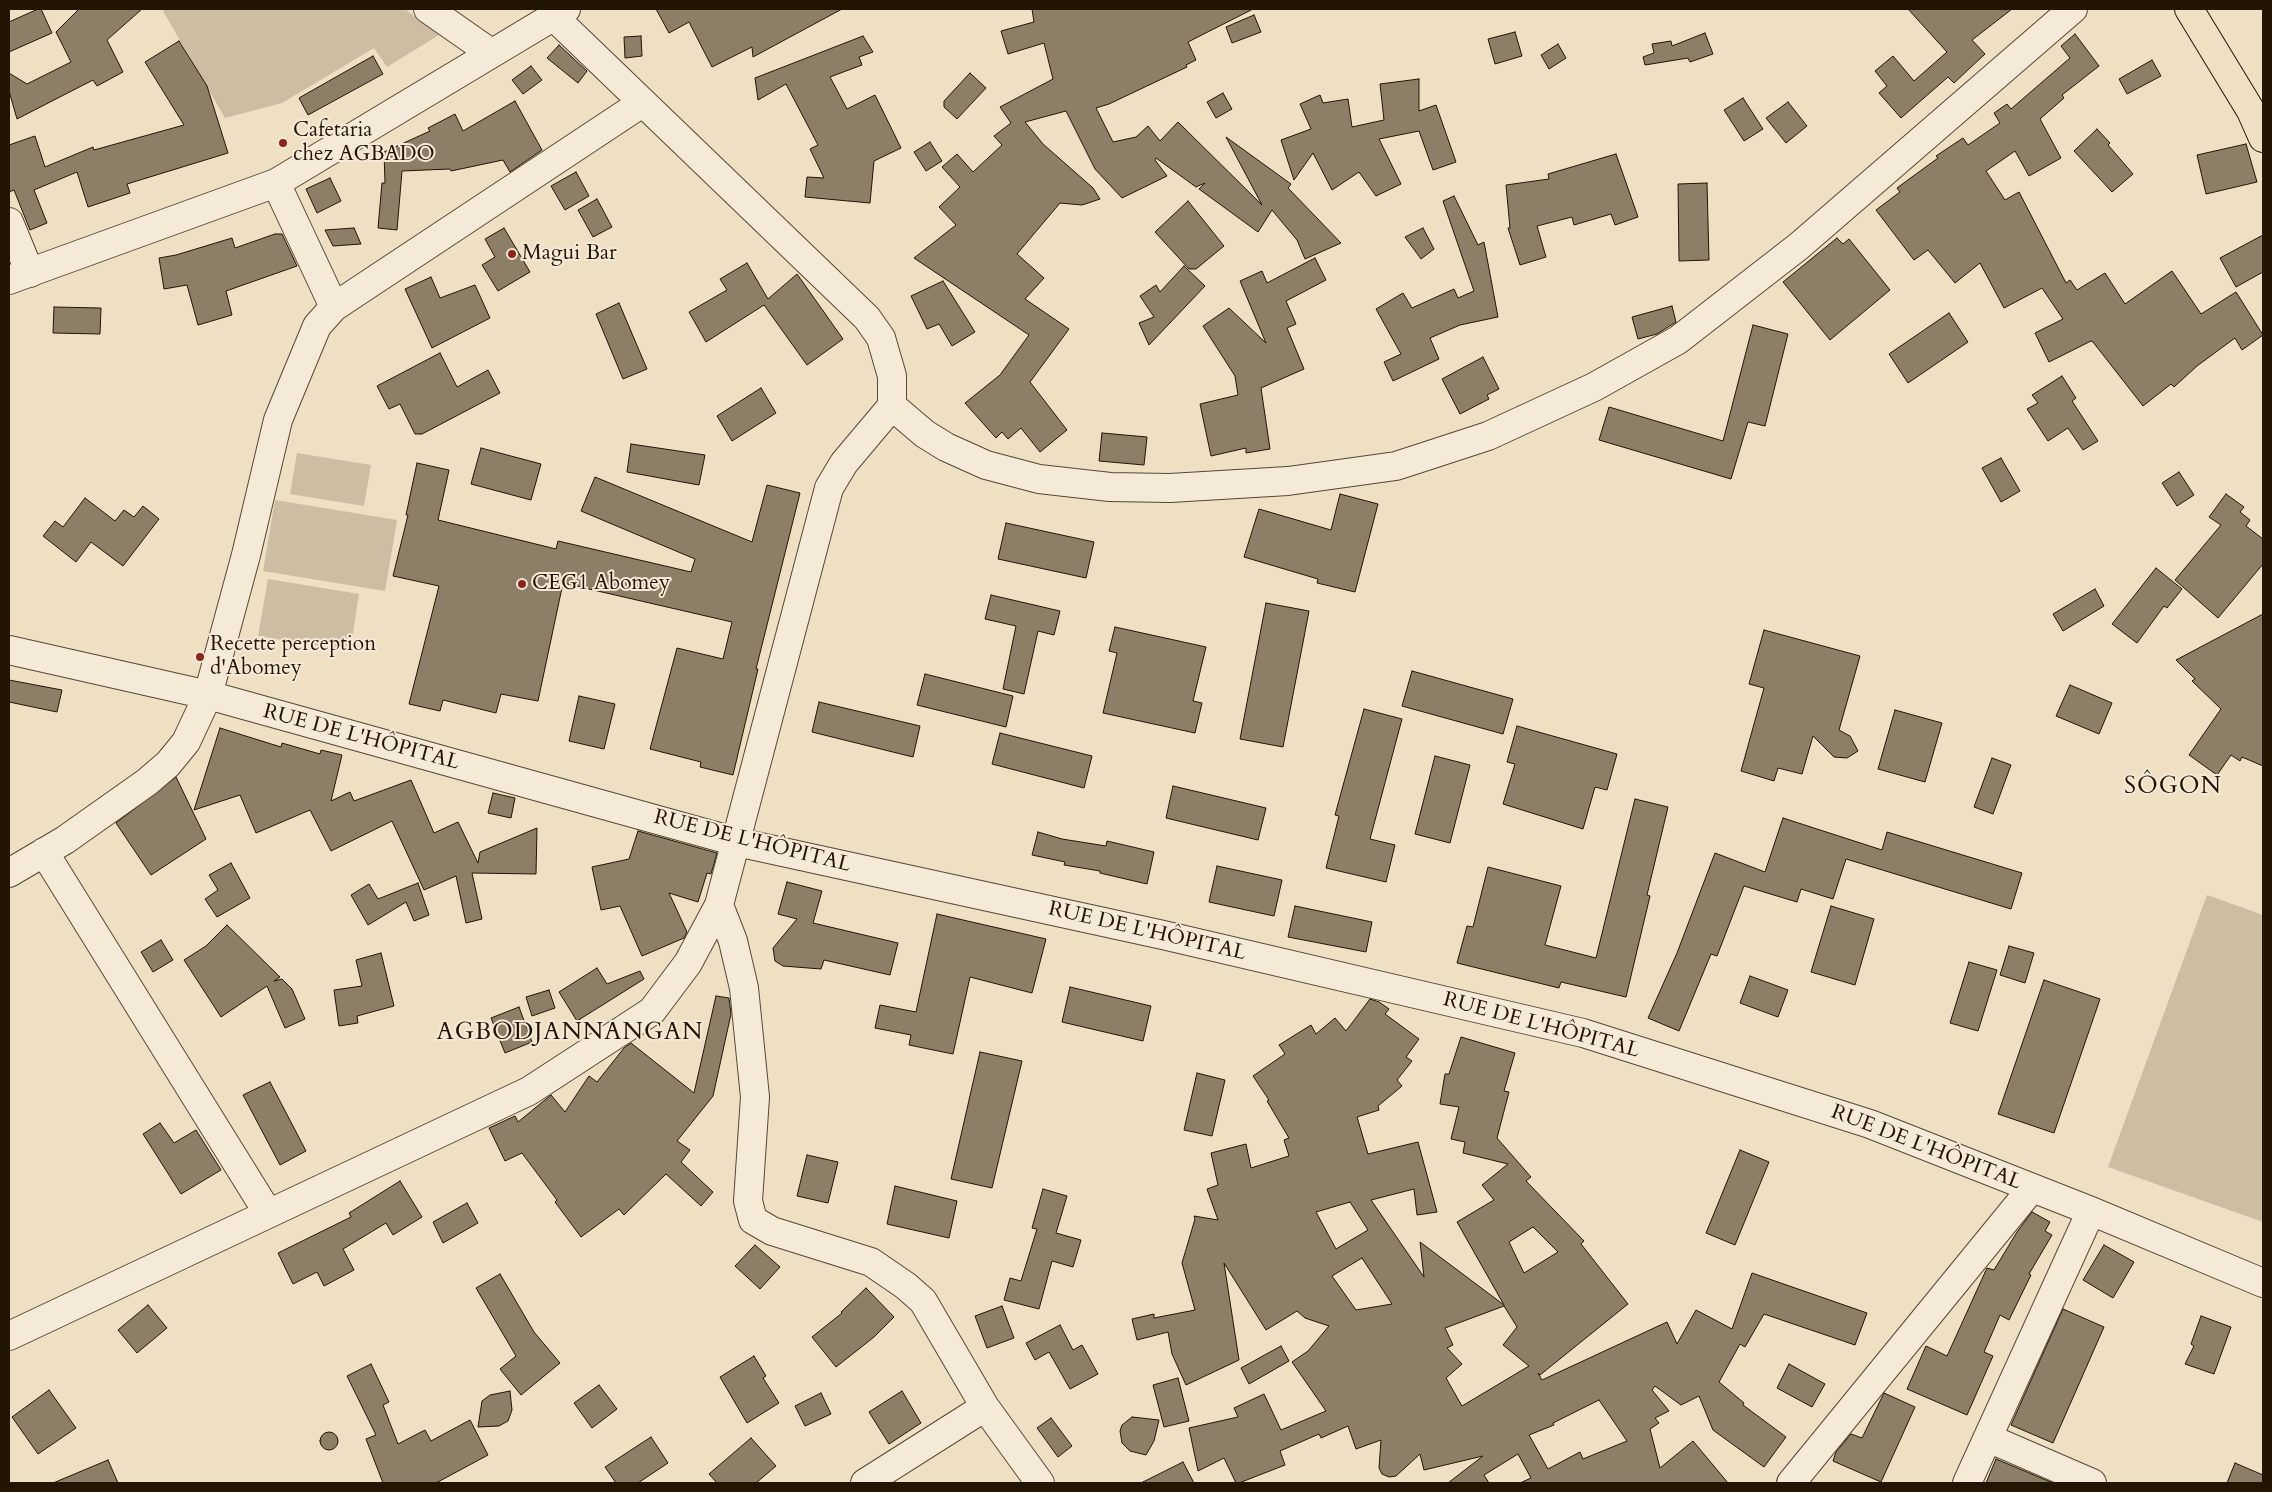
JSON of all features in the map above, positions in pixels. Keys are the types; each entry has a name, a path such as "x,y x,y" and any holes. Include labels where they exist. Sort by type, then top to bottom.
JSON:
{"main road":[{"path":"2190,9 2251,111 2263,138"}],"street":[{"path":"428,9 491,53"},
{"path":"892,406 925,434 946,447 986,465 1039,479 1110,487 1170,488 1288,481 1396,466 1488,436 1594,387 1678,340 1799,246 2072,9"},
{"path":"9,222 19,277 276,183 560,12 642,103 867,318 881,338 892,376 892,406 844,463 829,488 719,905 688,963 652,1011 529,1091 9,1336"},
{"path":"9,873 65,840 147,782 168,764 186,742 208,695 246,555 278,420 317,326 334,307 642,103"},
{"path":"276,183 334,307"},
{"name":"RUE DE L'HÔPITAL","path":"9,650 208,695 737,842 1163,935 1583,1034 1870,1124 2091,1211 2263,1283"},
{"path":"44,852 268,1213"},
{"path":"719,905 733,941 744,988 755,1097 748,1200 752,1220 772,1231 872,1262 906,1286 923,1301 985,1407 1040,1483"},
{"path":"1791,1483 2032,1188"},
{"path":"1968,1483 2091,1211"},
{"path":"865,1483 985,1407"},
{"path":"1988,1438 2092,1483"}],"shaded area":[{"path":"165,9 405,9 439,35 387,67 374,48 282,103 225,118 163,11"},
{"path":"297,453 371,465 364,506 290,494"},
{"path":"275,500 397,520 385,591 263,571"},
{"path":"268,579 359,594 350,651 258,636"},
{"path":"2207,895 2263,915 2263,1222 2108,1167"}],"building":[{"path":"41,9 52,33 9,52 9,22"},
{"path":"79,9 142,9 107,40 123,72 97,86 93,80 17,119 9,91 9,73 27,84 71,62 56,32"},
{"path":"656,9 842,9 753,57 752,47 712,67 689,22 669,33"},
{"path":"1032,9 1253,9 1188,42 1196,60 1186,65 1187,67 1109,104 1096,108 1113,142 1136,137 1148,126 1160,141 1178,122 1262,205 1226,137 1291,184 1288,188 1341,243 1305,259 1297,240 1272,210 1258,232 1199,189 1205,183 1196,187 1156,158 1155,160 1167,176 1122,198 1095,169 1066,111 1025,122 1043,144 1093,188 1100,199 1082,205 1060,203 1017,254 1044,278 1025,299 1069,329 1030,382 1067,430 1040,452 1021,428 1008,439 1002,432 996,438 965,403 1000,375 1029,335 914,258 956,225 939,207 960,187 942,167 957,154 973,172 1002,145 994,136 1011,123 1000,107 1053,79 1044,43 1008,54 1001,31 1034,22"},
{"path":"1908,9 2012,9 1972,40 1985,54 1954,83 1948,77 1901,118 1879,93 1887,86 1875,71 1893,56 1914,81 1947,52"},
{"path":"1254,15 1261,32 1232,43 1226,27"},
{"path":"1515,32 1522,56 1495,64 1488,39"},
{"path":"1705,33 1713,54 1690,62 1688,58 1645,65 1643,57 1654,53 1652,44 1671,41 1672,46"},
{"path":"2075,34 2099,66 2062,95 2064,98 2040,119 2061,158 2029,176 2015,151 1986,171 2005,200 2019,192 2066,283 2070,280 2077,290 2105,273 2125,304 2172,271 2201,314 2236,292 2263,335 2242,350 2235,338 2197,366 2174,387 2171,384 2143,406 2091,341 2049,362 2035,333 2063,319 2042,288 2004,308 1980,263 1955,283 1928,250 1914,260 1876,210 1900,192 1897,188 1938,158 1936,156 1963,138 1968,145 2000,123 1994,113 2007,104 2011,109 2070,58 2061,46"},
{"path":"641,36 642,56 625,58 624,37"},
{"path":"863,36 873,52 859,57 862,65 830,77 847,109 875,95 901,148 874,161 870,203 805,197 807,177 824,178 810,149 818,145 786,84 758,100 755,78"},
{"path":"179,41 207,86 228,153 127,184 130,193 88,207 77,172 34,190 47,223 30,230 14,190 9,192 9,145 35,136 45,167 93,147 94,150 184,125 145,62"},
{"path":"1558,44 1566,58 1549,69 1541,55"},
{"path":"559,45 587,71 578,83 547,58"},
{"path":"373,56 383,74 308,115 299,98"},
{"path":"2152,60 2161,76 2127,94 2119,79"},
{"path":"531,66 542,80 523,94 512,80"},
{"path":"970,73 986,88 957,119 944,107 944,101"},
{"path":"1419,79 1419,111 1436,105 1456,162 1433,170 1419,131 1379,139 1401,184 1376,196 1359,172 1332,190 1313,153 1294,180 1281,140 1311,129 1300,104 1320,95 1323,103 1348,99 1352,127 1384,120 1380,84"},
{"path":"1223,93 1232,109 1216,118 1207,102"},
{"path":"1743,98 1763,129 1744,141 1724,110"},
{"path":"515,101 542,150 510,172 503,160 451,171 450,169 402,171 397,230 378,228 382,183 385,183 384,152 430,131 428,128 455,114 463,131"},
{"path":"1788,102 1807,126 1786,143 1766,118"},
{"path":"2097,129 2133,174 2112,192 2074,151"},
{"path":"930,142 942,161 926,171 914,152"},
{"path":"2246,144 2257,182 2206,194 2197,155"},
{"path":"1616,154 1638,217 1615,225 1611,214 1574,225 1572,217 1537,226 1546,257 1520,265 1508,228 1510,228 1506,185 1549,179 1548,174"},
{"path":"576,172 589,196 565,210 551,186"},
{"path":"330,178 341,201 317,213 306,189"},
{"path":"1707,183 1709,260 1679,261 1678,184"},
{"path":"1454,196 1478,245 1484,242 1498,317 1460,325 1430,338 1439,359 1393,381 1384,362 1401,354 1376,309 1403,293 1412,308 1454,289 1458,298 1474,291 1443,201"},
{"path":"597,199 612,227 593,237 578,210"},
{"path":"1188,201 1224,246 1196,269 1189,269 1155,232"},
{"path":"354,228 361,244 333,246 325,230"},
{"path":"504,228 530,272 498,291 482,265 495,257 485,239"},
{"path":"1423,228 1434,249 1421,259 1405,237"},
{"path":"275,234 282,234 297,266 226,291 232,315 198,325 187,285 164,289 159,258 176,255 232,238 235,248"},
{"path":"2263,235 2263,272 2236,287 2220,258"},
{"path":"1837,238 1843,244 1849,239 1890,290 1830,340 1783,282"},
{"path":"1315,258 1326,280 1286,301 1296,324 1287,328 1304,369 1261,388 1270,449 1246,453 1246,448 1211,456 1200,404 1238,395 1235,376 1203,326 1229,308 1266,343 1240,281 1262,271 1267,283"},
{"path":"747,263 768,299 797,274 843,339 807,365 764,305 706,342 689,312 727,290 720,279"},
{"path":"1184,266 1205,286 1149,345 1139,323 1154,317 1140,296 1156,285 1160,292"},
{"path":"431,277 440,298 475,285 490,318 432,348 405,289"},
{"path":"943,281 975,332 952,346 939,324 927,329 911,296"},
{"path":"619,303 647,369 623,379 596,314"},
{"path":"1672,306 1676,322 1657,334 1638,339 1632,317"},
{"path":"54,307 101,308 100,334 53,333"},
{"path":"1949,313 1968,342 1908,383 1889,354"},
{"path":"1753,325 1788,334 1765,426 1748,422 1731,479 1599,440 1609,407 1723,441"},
{"path":"440,353 457,387 488,370 500,393 422,434 415,434 400,404 389,409 377,386"},
{"path":"1483,357 1499,389 1487,395 1489,399 1460,414 1442,379"},
{"path":"2062,376 2076,398 2072,401 2098,441 2083,450 2068,428 2048,441 2027,409 2038,403 2032,395"},
{"path":"761,388 776,413 732,441 717,416"},
{"path":"1102,433 1147,437 1144,465 1099,461"},
{"path":"631,444 705,455 699,485 627,472"},
{"path":"481,448 541,464 531,500 471,484"},
{"path":"2001,458 2020,491 2001,502 1982,468"},
{"path":"417,463 449,470 438,520 556,549 558,541 691,572 695,559 581,511 595,477 752,542 767,485 800,493 756,669 758,669 733,775 700,767 701,762 650,749 677,648 723,659 732,622 563,583 538,701 501,694 496,713 443,700 440,711 409,704 439,586 393,576 408,515 406,515"},
{"path":"2179,472 2194,495 2177,506 2162,483"},
{"path":"1340,494 1378,504 1355,592 1317,583 1318,579 1244,557 1259,509 1331,530"},
{"path":"2226,494 2244,507 2240,512 2250,520 2246,526 2263,539 2263,564 2218,618 2175,580 2221,525 2209,517"},
{"path":"85,498 115,521 124,510 134,517 143,506 159,519 123,566 91,542 76,562 43,536 55,521 63,527"},
{"path":"1006,523 1094,542 1086,578 998,559"},
{"path":"2156,568 2182,589 2167,608 2164,606 2137,643 2112,624"},
{"path":"2095,589 2104,606 2063,631 2053,614"},
{"path":"991,595 1060,611 1054,635 1038,631 1024,694 1003,689 1016,626 985,619"},
{"path":"1266,603 1309,611 1283,747 1240,739"},
{"path":"2263,614 2263,766 2242,757 2240,761 2231,755 2217,775 2189,755 2221,709 2192,681 2195,679 2176,660"},
{"path":"1115,627 1206,647 1193,701 1202,703 1195,733 1103,713 1117,653 1109,651"},
{"path":"1764,630 1860,656 1839,730 1850,736 1858,751 1847,758 1834,757 1813,736 1802,774 1778,768 1774,781 1741,771 1764,688 1749,684"},
{"path":"1412,671 1513,699 1503,734 1402,706"},
{"path":"925,674 1013,696 1006,727 917,705"},
{"path":"9,680 62,690 57,712 9,702"},
{"path":"2070,685 2112,703 2099,734 2056,716"},
{"path":"579,696 615,704 604,749 569,741"},
{"path":"819,702 920,726 913,757 812,732"},
{"path":"1364,709 1402,719 1370,839 1395,845 1386,882 1326,868 1339,816 1335,815"},
{"path":"1895,710 1942,723 1925,782 1878,769"},
{"path":"1517,726 1617,754 1607,790 1595,787 1583,829 1503,804 1515,764 1507,762"},
{"path":"220,728 281,747 282,743 320,754 321,750 342,755 331,801 350,792 354,801 411,780 434,833 458,822 478,863 480,852 537,828 536,874 472,873 482,919 466,923 456,876 424,890 392,821 331,851 310,810 256,833 240,795 194,810"},
{"path":"1000,733 1092,756 1084,788 992,764"},
{"path":"1435,756 1470,765 1450,843 1415,834"},
{"path":"1992,758 2011,765 1993,814 1974,807"},
{"path":"176,777 206,839 151,875 116,823"},
{"path":"1173,786 1266,808 1258,840 1166,818"},
{"path":"493,793 515,798 511,818 488,813"},
{"path":"1635,799 1668,807 1647,895 1650,896 1626,997 1561,982 1559,988 1457,963 1467,926 1473,927 1488,867 1561,886 1545,945 1596,958"},
{"path":"1783,818 1882,850 1887,832 2022,873 2011,909 1846,859 1833,899 1801,889 1797,902 1744,886 1717,956 1711,954 1679,1031 1648,1018 1677,953 1715,853 1765,872"},
{"path":"638,831 717,853 711,874 707,873 698,902 669,893 687,932 684,938 642,956 620,906 601,910 592,867 629,859"},
{"path":"1038,832 1062,839 1106,846 1107,841 1154,852 1147,884 1100,873 1100,871 1064,865 1065,862 1032,855"},
{"path":"231,863 250,898 217,917 205,899 218,890 209,875"},
{"path":"1217,866 1282,880 1274,916 1209,902"},
{"path":"787,882 822,891 813,923 898,943 890,975 824,960 821,969 783,966 775,961 773,948 797,919 778,914"},
{"path":"418,883 429,915 414,921 406,902 368,925 351,895 369,884 378,899"},
{"path":"1295,906 1372,922 1366,952 1288,937"},
{"path":"1831,906 1874,919 1855,985 1811,972"},
{"path":"937,914 1046,939 1032,993 970,977 953,1054 909,1045 911,1035 875,1028 880,1005 916,1012"},
{"path":"227,925 280,977 274,981 282,979 292,989 305,1019 285,1028 267,986 221,1017 184,960 206,946"},
{"path":"161,940 173,960 153,972 141,952"},
{"path":"2009,946 2034,953 2025,983 2000,975"},
{"path":"381,953 394,1006 357,1016 358,1023 339,1026 334,990 362,986 356,960"},
{"path":"1969,962 1997,970 1978,1031 1950,1023"},
{"path":"597,968 607,984 640,971 644,979 577,1021 559,992"},
{"path":"1750,976 1788,990 1778,1017 1740,1003"},
{"path":"2044,980 2100,999 2054,1133 1998,1114"},
{"path":"1070,987 1151,1006 1143,1041 1062,1022"},
{"path":"549,990 555,1008 532,1016 526,997"},
{"path":"716,996 729,998 731,1014 713,1096 677,1141 690,1150 681,1162 713,1192 701,1206 666,1174 624,1215 619,1209 581,1237 555,1202 557,1200 522,1153 505,1161 489,1128 515,1116 518,1122 551,1095 565,1112 589,1076 597,1082 624,1048 631,1043 694,1093"},
{"path":"1370,999 1379,1002 1389,1009 1385,1014 1419,1039 1406,1057 1412,1061 1397,1080 1402,1086 1378,1106 1379,1110 1357,1117 1368,1154 1418,1142 1437,1212 1417,1215 1414,1189 1371,1200 1424,1277 1420,1242 1504,1305 1457,1222 1494,1200 1482,1185 1508,1164 1463,1153 1465,1142 1451,1139 1459,1107 1440,1104 1445,1074 1449,1074 1461,1037 1515,1053 1504,1091 1509,1092 1497,1138 1531,1177 1526,1181 1584,1241 1581,1244 1628,1304 1540,1375 1538,1373 1542,1380 1667,1322 1677,1344 1696,1310 1732,1329 1752,1273 1867,1313 1855,1345 1764,1314 1745,1347 1740,1344 1719,1382 1744,1403 1743,1405 1786,1437 1764,1467 1713,1430 1699,1396 1681,1405 1655,1386 1652,1390 1669,1411 1655,1418 1659,1423 1650,1429 1660,1468 1693,1441 1728,1483 1520,1483 1531,1478 1518,1454 1484,1475 1489,1483 1448,1483 1483,1456 1424,1470 1420,1454 1396,1476 1389,1477 1382,1474 1379,1468 1381,1440 1356,1449 1348,1426 1321,1438 1319,1434 1280,1451 1285,1465 1239,1483 1236,1483 1224,1458 1198,1471 1189,1428 1238,1417 1234,1408 1264,1394 1281,1430 1326,1411 1292,1362 1308,1351 1329,1326 1305,1318 1297,1311 1266,1330 1224,1263 1239,1360 1186,1385 1172,1354 1168,1332 1137,1340 1132,1319 1154,1314 1154,1318 1195,1310 1182,1263 1195,1219 1194,1216 1218,1220 1207,1189 1218,1185 1211,1153 1246,1144 1251,1168 1289,1156 1284,1140 1289,1138 1267,1101 1269,1100 1253,1076 1285,1054 1279,1045 1311,1025 1316,1034 1335,1018 1346,1031","holes":["1350,1202 1368,1230 1336,1249 1316,1212","1533,1227 1558,1252 1524,1273 1509,1242","1362,1258 1392,1304 1356,1310 1332,1276","1504,1306 1517,1327 1503,1345 1529,1366 1462,1406 1446,1378 1462,1364 1447,1348 1453,1345 1445,1328","1599,1400 1627,1441 1583,1459 1580,1452 1548,1469 1529,1435 1554,1425 1553,1423"]},
{"path":"519,1007 532,1042 505,1053 491,1018"},
{"path":"980,1052 1022,1061 992,1188 951,1179"},
{"path":"1197,1073 1225,1080 1212,1136 1184,1130"},
{"path":"270,1082 306,1151 280,1165 243,1095"},
{"path":"160,1123 174,1143 196,1130 221,1170 181,1194 143,1134"},
{"path":"1740,1150 1769,1162 1735,1245 1706,1233"},
{"path":"807,1155 838,1162 828,1203 797,1196"},
{"path":"400,1181 422,1217 393,1235 386,1223 343,1249 354,1270 324,1286 317,1272 293,1284 278,1253 351,1217 349,1213"},
{"path":"895,1186 957,1201 949,1238 887,1224"},
{"path":"1043,1189 1067,1196 1056,1233 1081,1240 1073,1267 1052,1261 1039,1309 1004,1300 1010,1278 1021,1281 1037,1229 1032,1228"},
{"path":"467,1203 478,1223 443,1243 433,1222"},
{"path":"2032,1212 2050,1222 2045,1231 2052,1235 2029,1274 2031,1275 2009,1320 2000,1315 1984,1352 1993,1356 1967,1415 1907,1389 1926,1346 1947,1356 1987,1268 1994,1270 2017,1232"},
{"path":"755,1245 780,1267 760,1289 735,1266"},
{"path":"2104,1245 2134,1262 2113,1298 2083,1280"},
{"path":"500,1274 534,1332 560,1363 521,1395 500,1369 516,1356 476,1288"},
{"path":"866,1288 894,1317 874,1337 836,1367 812,1337 842,1313"},
{"path":"148,1305 167,1328 137,1353 118,1330"},
{"path":"1002,1306 1014,1338 987,1348 975,1316"},
{"path":"2063,1309 2104,1327 2053,1443 2011,1425"},
{"path":"2201,1316 2231,1327 2214,1374 2185,1364 2194,1346 2191,1344"},
{"path":"1060,1325 1073,1350 1082,1345 1098,1374 1070,1389 1049,1352 1035,1360 1026,1343"},
{"path":"1281,1346 1289,1361 1249,1384 1241,1368"},
{"path":"754,1356 766,1376 763,1378 779,1403 747,1423 720,1377"},
{"path":"371,1364 389,1402 383,1405 398,1444 425,1430 431,1441 470,1420 488,1455 436,1483 383,1483 366,1439 376,1435 347,1376"},
{"path":"1789,1364 1825,1384 1812,1407 1777,1388"},
{"path":"1178,1378 1189,1421 1164,1427 1153,1385"},
{"path":"599,1385 617,1409 592,1428 574,1403"},
{"path":"49,1390 76,1428 38,1454 12,1417"},
{"path":"510,1391 512,1410 508,1421 499,1426 478,1427 482,1401 490,1395"},
{"path":"902,1391 921,1423 889,1444 869,1412"},
{"path":"821,1393 831,1414 805,1426 795,1406"},
{"path":"1884,1393 1915,1407 1881,1482 1833,1461 1836,1452 1851,1434 1862,1438"},
{"path":"1132,1417 1159,1420 1154,1441 1146,1455 1130,1451 1122,1443 1120,1431 1122,1425"},
{"path":"1051,1418 1072,1446 1058,1457 1037,1428"},
{"path":"325,1432 333,1432 338,1437 336,1448 325,1450 320,1445 320,1437"},
{"path":"651,1437 668,1463 638,1483 616,1483 605,1467"},
{"path":"751,1438 776,1466 756,1483 717,1483 709,1474"},
{"path":"1996,1459 2022,1470 2053,1483 1986,1483"},
{"path":"108,1460 118,1483 53,1483"},
{"path":"1183,1462 1194,1483 1141,1483"},
{"path":"2235,1463 2263,1475 2263,1483 2227,1483"}],"place":[{"name":"Cafetaria chez AGBADO","path":"283,143"},
{"name":"Magui Bar","path":"512,254"},
{"name":"CEG1 Abomey","path":"522,584"},
{"name":"Recette perception d'Abomey","path":"200,657"}],"district":[{"name":"SÔGON","path":"2173,787"},
{"name":"AGBODJANNANGAN","path":"570,1033"}]}
